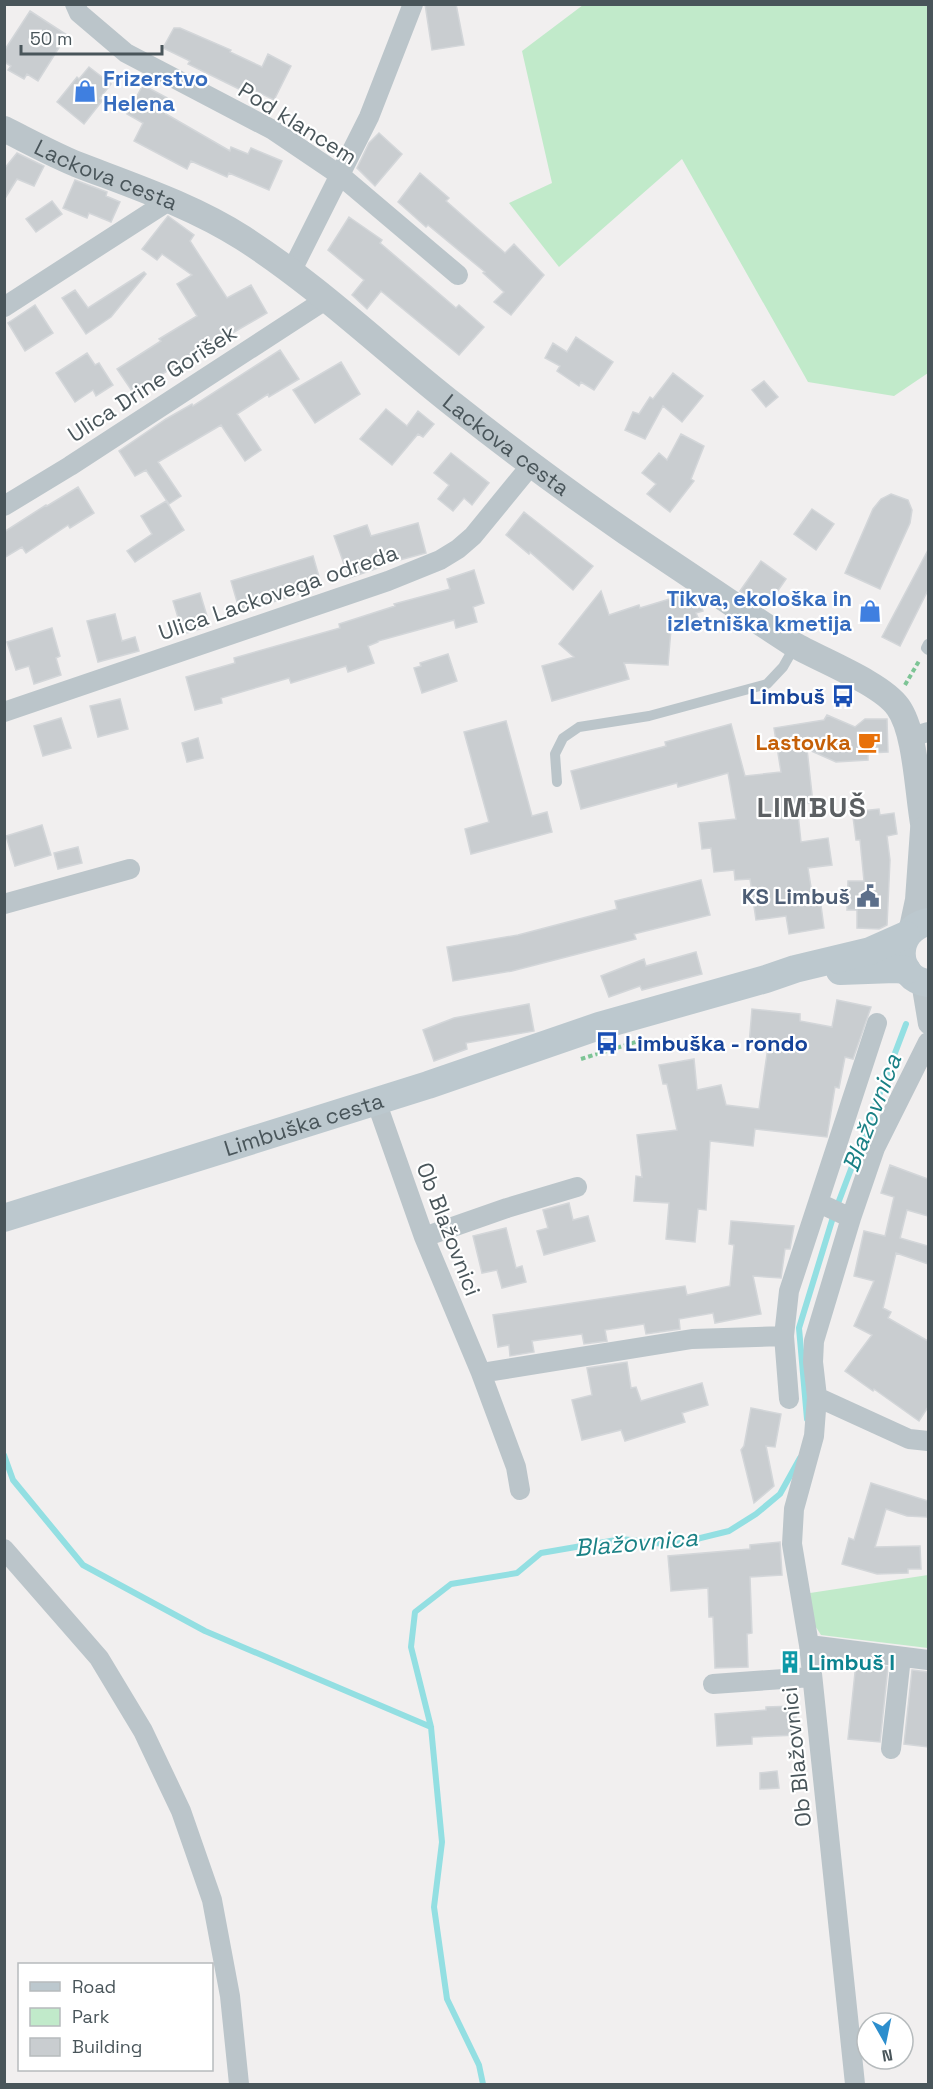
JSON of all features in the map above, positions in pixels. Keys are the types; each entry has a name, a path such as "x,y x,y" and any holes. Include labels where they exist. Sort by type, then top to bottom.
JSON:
{"main road":[{"path":"916,928 902,952 919,979"},
{"path":"766,979 795,969 870,951 916,928"},
{"path":"766,979 847,971 919,979"},
{"name":"Limbuška cesta","path":"4,1218 376,1101 599,1026 766,979"}],"street":[{"name":"Pod klancem","path":"75,4 79,13 126,53 273,130 341,176 458,275"},
{"path":"291,272 341,176 373,107 413,4"},
{"name":"Lackova cesta","path":"4,129 72,162 170,200 209,218 241,237 291,272 454,405 672,564 795,645 852,675 895,703 920,734 926,839 916,928"},
{"path":"4,307 170,200"},
{"name":"Ulica Drine Gorišek","path":"4,506 70,466 325,300"},
{"name":"Ulica Lackovega odreda","path":"4,712 440,560 473,536 532,464"},
{"path":"4,904 130,869"},
{"path":"919,979 928,1024"},
{"path":"789,1399 784,1336 789,1291 822,1204 877,1023"},
{"name":"Ob Blažovnici","path":"855,2085 809,1645 792,1544 794,1509 814,1436 817,1397 813,1362 814,1341 848,1216 875,1149 928,1042"},
{"name":"Ob Blažovnici","path":"376,1101 424,1237 481,1373 516,1467 520,1490"},
{"path":"424,1237 577,1187"},
{"path":"822,1204 848,1216"},
{"path":"481,1373 692,1339 784,1336"},
{"path":"817,1397 909,1439 928,1441"},
{"path":"4,1549 99,1658 143,1731 181,1811 212,1900 230,1996 239,2085"},
{"path":"809,1645 928,1660"},
{"path":"891,1749 901,1657"},
{"path":"712,1684 812,1677"}],"lane":[{"path":"557,783 555,754 563,738 579,727 649,716 767,684 783,667 795,645"}],"path":[{"path":"903,688 928,647"},
{"path":"577,1060 644,1040"}],"green space":[{"path":"583,5 928,5 928,373 894,396 808,382 682,159 559,267 509,203 552,183 522,51"},
{"path":"928,1575 928,1648 821,1635 812,1621 810,1593"}],"building":[{"path":"425,4 456,4 464,45 432,50"},
{"path":"30,11 67,35 38,81 27,74 24,79 8,70 11,66 4,62 4,51"},
{"path":"174,28 180,28 231,50 230,52 262,67 268,54 291,66 274,100 254,90 251,95 188,64 190,61 163,48"},
{"name":"Frizerstvo Helena","path":"89,67 111,84 100,98 102,101 84,124 57,102 77,77 79,79"},
{"path":"143,85 173,101 166,114 230,151 231,147 248,154 251,148 282,161 269,190 229,173 227,177 191,161 187,169 134,141 143,123 127,114"},
{"path":"379,133 402,154 375,186 357,168 369,143"},
{"path":"17,153 44,166 34,186 17,179 4,200 4,169"},
{"path":"420,173 449,198 446,201 505,253 514,244 544,275 511,315 494,302 504,292 483,273 485,272 428,225 426,227 398,202"},
{"path":"75,180 107,192 106,196 120,202 111,222 89,213 87,218 63,208"},
{"path":"52,201 62,214 36,232 26,219"},
{"path":"168,216 194,235 190,241 227,298 251,285 267,313 162,374 134,394 117,369 161,341 159,339 197,316 177,284 192,275 162,254 157,260 142,249"},
{"path":"349,217 382,240 380,243 456,308 459,305 484,327 459,355 381,291 367,309 352,295 364,280 328,250"},
{"path":"144,272 146,274 111,317 86,334 62,298 75,290 88,308"},
{"path":"35,305 53,333 25,351 8,323"},
{"path":"576,337 613,362 594,390 581,382 579,386 557,371 560,366 545,358 553,343 567,352"},
{"path":"280,350 299,379 269,397 268,394 237,414 261,450 245,461 221,425 158,462 181,496 169,504 146,470 135,476 119,451 166,419 192,404 193,406"},
{"path":"87,353 95,365 99,363 113,385 96,396 93,390 75,402 56,373"},
{"path":"341,362 360,394 315,423 293,390"},
{"path":"673,373 703,396 682,422 663,406 645,439 625,430 633,412 639,414 650,397 653,399"},
{"path":"764,381 778,397 766,407 752,390"},
{"path":"386,409 407,426 418,411 434,424 423,437 418,434 392,465 360,439"},
{"path":"681,434 704,446 691,479 694,481 670,512 647,494 656,484 642,473 659,453 667,460"},
{"path":"451,453 489,483 472,505 464,498 453,511 438,499 449,485 434,473"},
{"path":"78,487 94,513 70,528 68,525 26,553 22,547 4,558 4,532"},
{"path":"891,494 908,500 912,510 910,523 880,589 845,573 873,509 881,499"},
{"path":"166,501 184,530 135,562 127,551 152,534 141,516"},
{"path":"812,509 834,524 816,550 794,534"},
{"path":"524,512 593,566 573,590 530,552 529,554 506,535"},
{"path":"418,523 426,553 381,565 381,567 349,578 334,536 367,525 371,536"},
{"path":"928,550 928,590 900,646 882,637"},
{"path":"313,556 322,587 240,612 231,581"},
{"path":"761,561 786,579 766,608 740,591"},
{"path":"474,570 484,603 473,607 477,622 456,628 454,620 378,641 368,646 374,663 348,672 346,666 291,683 289,678 221,698 222,703 195,710 186,677 235,663 234,658 340,628 339,624 395,606 394,604 450,589 447,579"},
{"path":"601,591 609,615 689,593 699,600 703,611 696,613 699,620 671,629 668,665 624,663 629,679 552,701 542,666 574,657 559,644"},
{"path":"200,593 210,626 183,634 173,601"},
{"path":"115,614 122,641 135,637 139,651 98,662 87,621"},
{"path":"52,628 60,656 56,658 61,675 34,684 29,666 16,670 7,642"},
{"path":"448,654 457,681 422,693 414,668 421,666 420,663"},
{"path":"120,699 128,729 98,737 90,706"},
{"path":"827,715 855,727 865,719 887,719 888,752 868,753 868,760 836,762 807,749 813,803 797,804 801,842 828,838 832,865 808,868 813,900 820,898 824,928 789,934 786,916 756,920 750,879 735,880 734,870 714,872 711,848 702,849 699,823 736,819 728,773 678,787 677,783 581,809 571,771 666,746 665,742 731,724 745,776 781,772 774,728 824,720"},
{"path":"61,718 71,748 43,756 34,726"},
{"path":"506,721 532,816 547,812 552,832 471,854 465,829 489,822 464,732"},
{"path":"198,738 203,758 187,762 182,743"},
{"path":"879,809 880,815 894,813 897,834 887,836 890,860 887,925 879,929 857,928 857,910 847,910 848,881 864,881 860,840 856,840 853,817 862,816 861,811"},
{"path":"42,825 51,855 15,866 6,836"},
{"path":"78,847 82,863 58,869 54,853"},
{"path":"701,880 710,915 634,934 636,939 512,971 453,981 447,947 518,935 617,909 615,901"},
{"path":"696,952 702,974 642,990 640,986 609,997 601,976 644,959 646,966"},
{"path":"837,1000 871,1007 853,1059 845,1057 839,1088 835,1087 827,1137 755,1129 753,1146 710,1141 706,1210 698,1209 695,1242 666,1239 669,1203 634,1201 636,1176 642,1177 637,1135 677,1130 667,1084 663,1084 659,1065 694,1059 697,1090 721,1085 726,1105 759,1109 768,1047 749,1045 752,1009 800,1014 800,1021 832,1027"},
{"path":"529,1004 534,1031 466,1043 467,1049 434,1061 423,1030 454,1018"},
{"path":"890,1165 928,1179 928,1216 907,1210 900,1238 928,1246 928,1264 896,1253 883,1308 891,1312 888,1318 928,1341 928,1407 919,1421 845,1371 872,1335 854,1326 874,1281 854,1276 864,1231 885,1236 894,1197 881,1193"},
{"path":"569,1203 573,1220 588,1216 595,1241 544,1255 537,1231 548,1228 543,1210"},
{"path":"731,1221 794,1226 790,1249 785,1249 781,1278 753,1276 761,1314 715,1323 713,1313 679,1319 680,1329 646,1334 644,1324 605,1330 607,1341 584,1344 582,1334 532,1341 534,1352 510,1356 509,1345 498,1347 493,1315 685,1286 687,1295 730,1286 734,1245 729,1244"},
{"path":"506,1228 516,1268 522,1266 526,1282 502,1288 497,1270 482,1273 473,1236"},
{"path":"627,1362 631,1388 636,1387 641,1401 702,1383 708,1405 682,1413 685,1422 625,1441 621,1430 582,1440 572,1400 592,1395 587,1368"},
{"path":"751,1408 781,1414 775,1447 766,1446 774,1486 754,1503 741,1450 744,1446"},
{"path":"871,1483 928,1501 927,1517 907,1516 886,1509 875,1547 920,1546 921,1569 908,1569 908,1573 877,1574 842,1564 849,1538 854,1540"},
{"path":"780,1542 782,1575 750,1577 752,1633 747,1634 748,1667 715,1668 713,1617 709,1617 708,1588 671,1591 668,1556 750,1549 750,1545"},
{"path":"856,1663 888,1667 880,1742 848,1739"},
{"path":"912,1670 928,1672 928,1747 904,1744"},
{"path":"795,1706 798,1735 752,1737 752,1744 717,1746 715,1714 766,1710 766,1707"},
{"path":"777,1771 779,1788 760,1789 760,1773"}],"waterway":[{"name":"Blažovnica","path":"807,1419 799,1328 834,1214 906,1024"},
{"path":"4,1455 13,1480 83,1565 205,1631 431,1727"},
{"name":"Blažovnica","path":"483,2084 479,2065 447,1999 434,1907 442,1842 431,1727 411,1647 415,1612 451,1584 517,1573 541,1553 622,1539 672,1545 729,1531 756,1514 780,1494 800,1458"}],"place":[{"name":"Frizerstvo Helena","path":"85,91"},
{"name":"Tikva, ekološka in izletniška kmetija","path":"870,611"},
{"name":"Limbuš","path":"843,696"},
{"name":"Lastovka","path":"869,742"},
{"name":"KS Limbuš","path":"868,896"},
{"name":"Limbuška - rondo","path":"607,1043"},
{"name":"Limbuš I","path":"790,1662"}],"district":[{"name":"LIMBUŠ","path":"812,807"}]}
